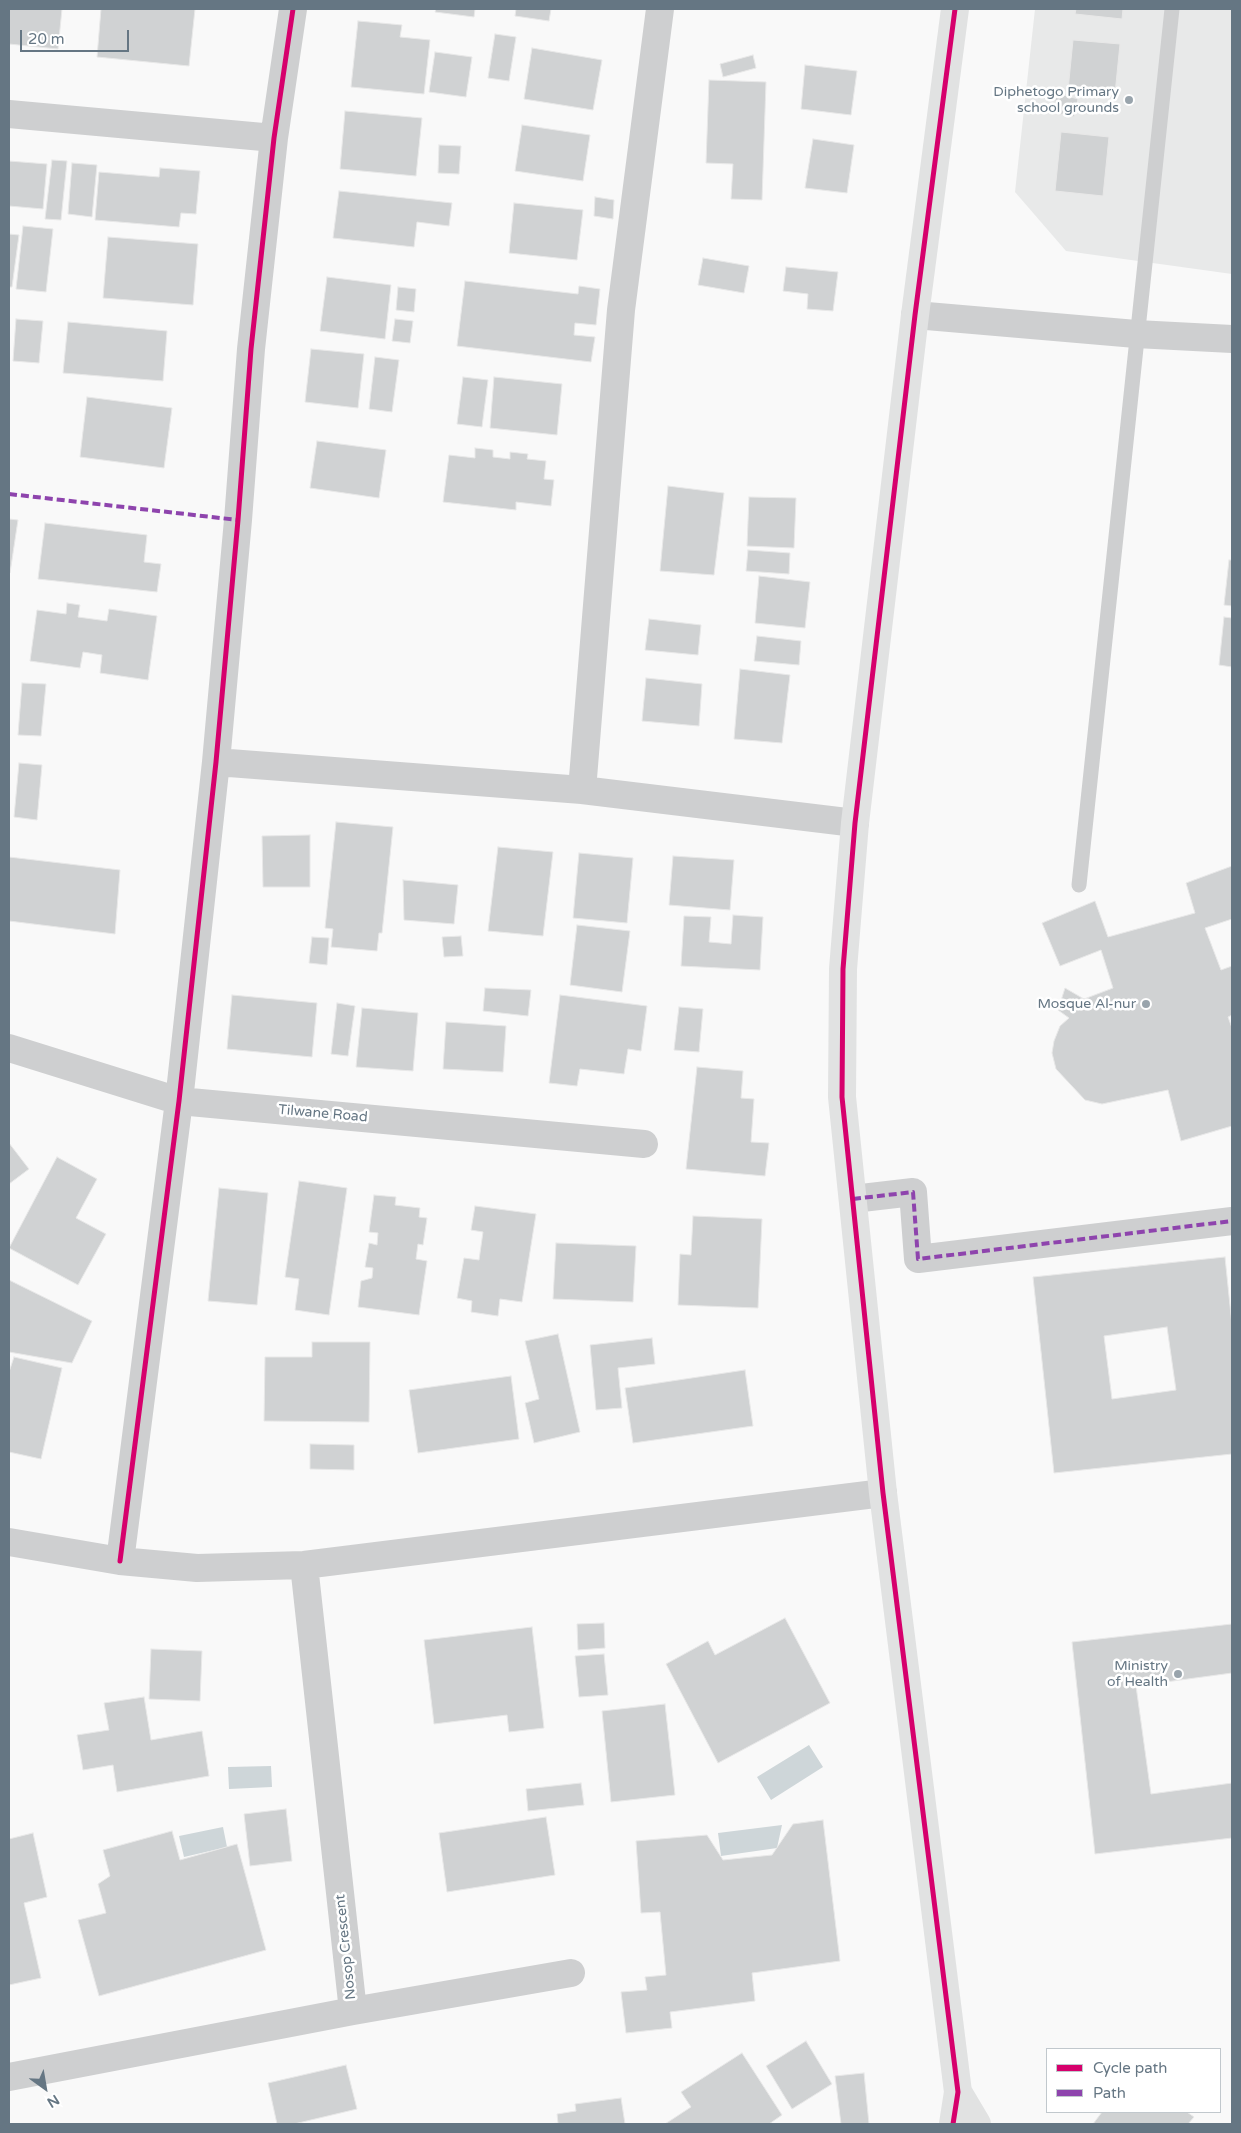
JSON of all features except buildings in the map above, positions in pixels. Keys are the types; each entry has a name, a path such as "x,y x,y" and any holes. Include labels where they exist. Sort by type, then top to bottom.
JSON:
{"street":[{"path":"120,1561 179,1101 216,762 251,349 274,138 293,9"},
{"path":"582,790 621,310 660,9"},
{"path":"953,2124 958,2092 883,1493 842,1097 842,978 855,823 915,315 955,9"},
{"path":"9,114 274,138"},
{"path":"915,315 1136,334 1232,340"},
{"path":"216,762 582,790 855,823"},
{"name":"Tilwane Road","path":"9,1048 179,1101 644,1144"},
{"path":"853,1199 913,1192 918,1258 1232,1221"},
{"path":"9,1542 120,1561 196,1568 304,1565 883,1493"},
{"name":"Nosop Crescent","path":"9,2077 353,2011 304,1565"},
{"path":"353,2011 571,1973"},
{"path":"958,2092 977,2124"}],"lane":[{"path":"1079,885 1172,9"}],"shaded area":[{"name":"Diphetogo Primary school grounds","path":"1035,9 1232,9 1232,274 1066,251 1015,192"},
{"path":"809,1745 823,1767 771,1800 757,1777"},
{"path":"271,1766 272,1787 229,1789 228,1767"},
{"path":"782,1825 777,1848 721,1856 718,1833"},
{"path":"223,1827 227,1847 184,1857 179,1836"}],"marked path":[{"path":"9,494 238,520"},
{"path":"853,1199 913,1192 918,1259 1232,1221"}],"cycle path":[{"path":"120,1561 179,1101 216,762 251,349 274,138 293,9"},
{"path":"953,2124 958,2092 883,1493 842,1097 843,969 855,823 915,315 955,9"}],"place":[{"name":"Diphetogo Primary school grounds","path":"1129,100"},
{"name":"Mosque Al-nur","path":"1146,1004"},
{"name":"Ministry of Health","path":"1178,1674"}]}
